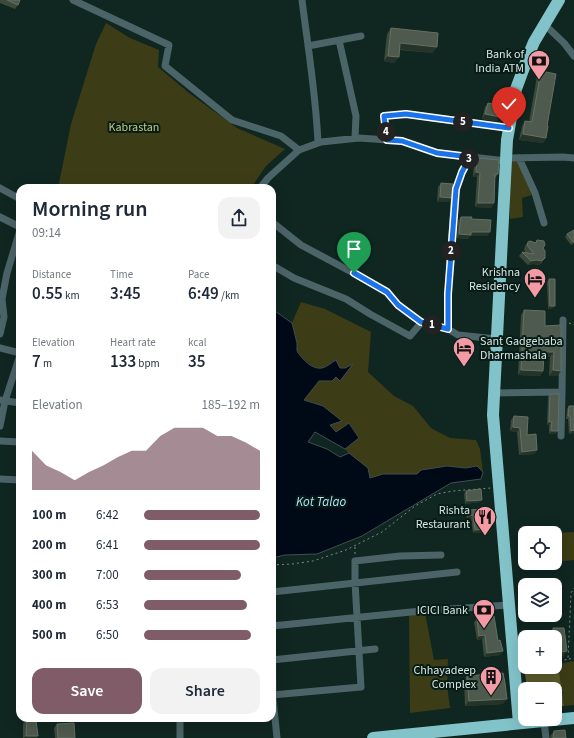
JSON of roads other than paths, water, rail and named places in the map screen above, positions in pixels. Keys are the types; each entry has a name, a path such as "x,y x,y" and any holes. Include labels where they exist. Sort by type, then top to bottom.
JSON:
{"highway":[{"path":"518,710 493,416 506,140 516,89 534,42 559,0"},
{"path":"562,719 574,718"},
{"path":"380,738 518,723"}],"street":[{"path":"73,0 169,45 165,66 232,120 281,136 300,150"},
{"path":"302,0 314,96 318,143"},
{"path":"544,24 574,56"},
{"path":"308,46 361,36"},
{"path":"339,40 356,116 355,138"},
{"path":"387,140 384,116 406,114 509,128"},
{"path":"263,184 300,150 321,142 355,138 402,141 437,153 470,157 506,160 519,158 574,158"},
{"path":"519,158 535,193 544,223"},
{"path":"0,188 16,197"},
{"path":"448,329 448,294 456,189"},
{"path":"0,217 16,226"},
{"path":"276,225 301,245 387,292"},
{"path":"0,334 4,317 2,299 7,273 16,242"},
{"path":"276,267 294,278 346,299 410,336 421,322 448,329 458,335 497,339"},
{"path":"561,436 564,320"},
{"path":"0,348 16,353"},
{"path":"0,426 3,400 16,365"},
{"path":"494,393 562,392"},
{"path":"3,400 16,402"},
{"path":"0,441 16,442"},
{"path":"0,479 16,480"},
{"path":"276,695 360,687 355,561 400,556 441,555"},
{"path":"276,592 457,572"},
{"path":"276,626 421,611 509,605"},
{"path":"276,660 375,649"},
{"path":"276,721 278,738"},
{"path":"180,722 180,738"},
{"path":"545,726 546,738"}],"water":[{"name":"Kot Talao","path":"276,312 292,323 297,343 297,351 311,366 322,368 336,360 340,368 345,368 353,364 340,381 336,377 332,381 319,381 304,400 323,406 342,421 330,425 336,432 349,423 359,438 345,449 315,432 308,442 327,449 340,457 349,453 368,468 370,478 383,474 417,474 421,470 447,466 466,468 477,466 483,472 481,479 451,483 362,536 317,554 285,555 276,557"}],"place":[{"name":"Bank of India ATM","path":"539,80"},
{"name":"Krishna Residency","path":"535,298"},
{"name":"Sant Gadgebaba Dharmashala","path":"464,368"},
{"name":"Rishta Restaurant","path":"485,536"},
{"name":"ICICI Bank","path":"484,630"},
{"name":"Chhayadeep Complex","path":"491,696"}],"park label":[{"name":"Kabrastan","path":"134,127"}]}
